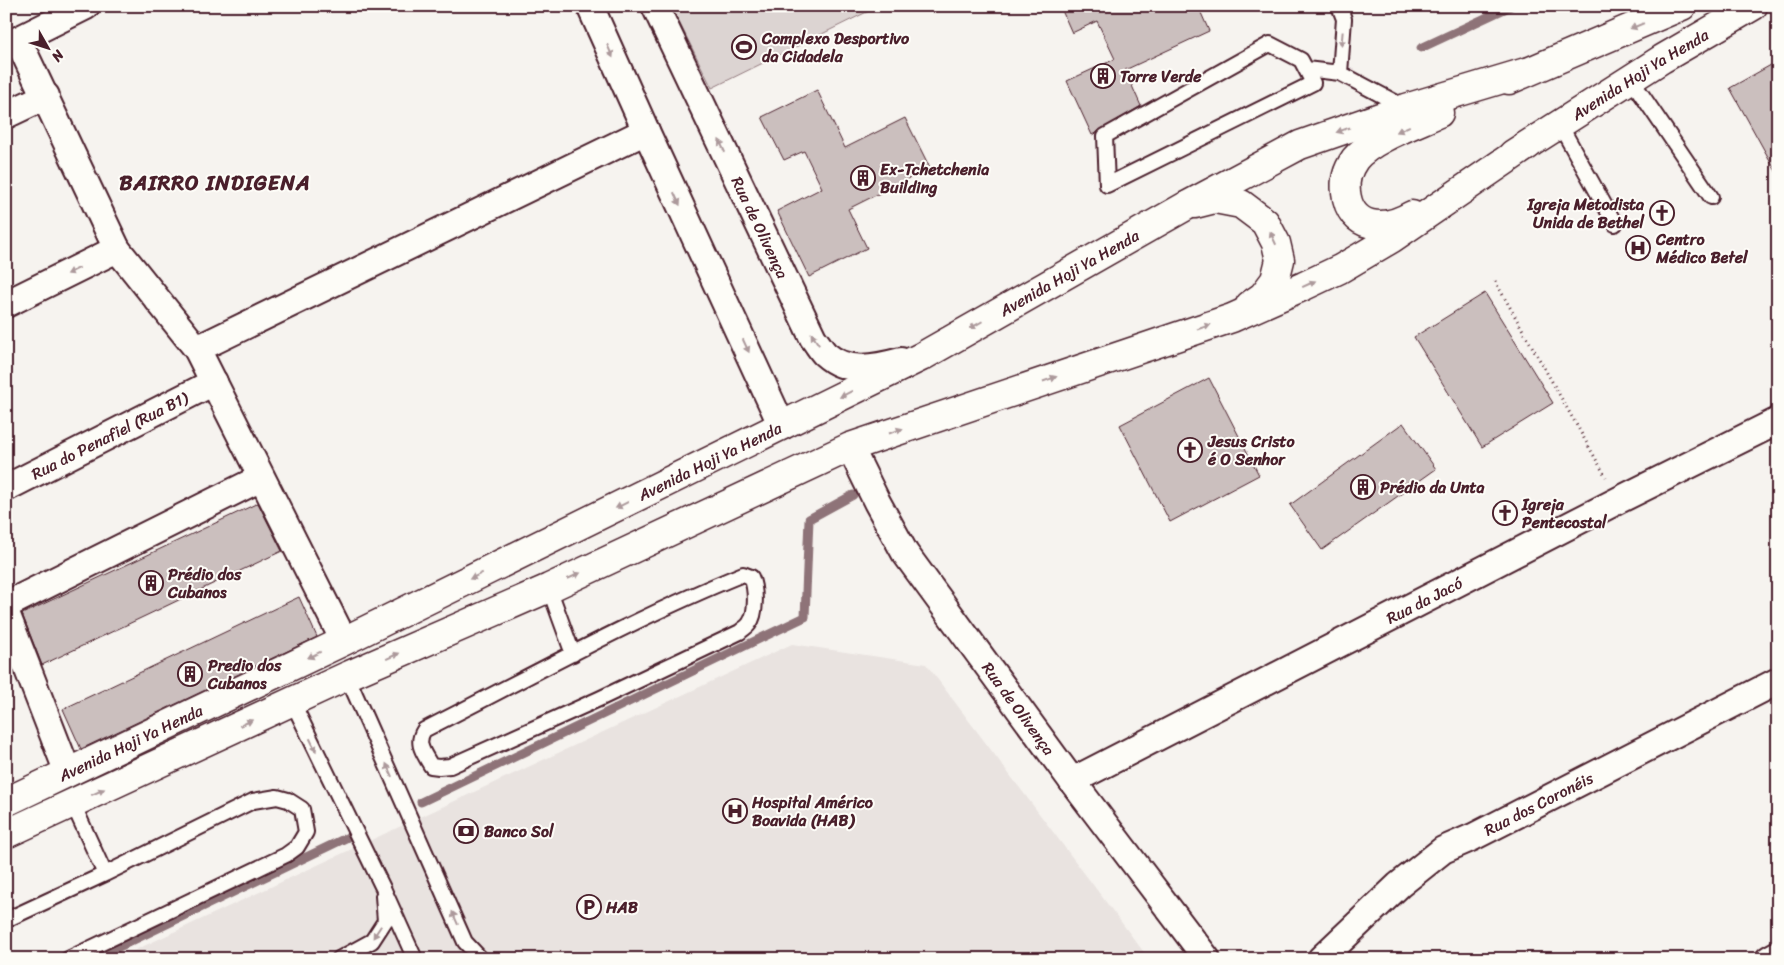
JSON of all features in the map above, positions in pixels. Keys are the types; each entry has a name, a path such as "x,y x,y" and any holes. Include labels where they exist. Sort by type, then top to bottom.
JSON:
{"main road":[{"path":"1528,145 1404,220 1386,226 1370,224 1359,219 1353,214 1347,202 1345,189 1347,174 1356,159 1375,144 1526,72 1682,6"},
{"name":"Avenida Hoji Ya Henda","path":"1528,145 1631,79 1753,6"},
{"name":"Avenida Hoji Ya Henda","path":"6,802 344,641 921,356 1186,206 1300,145 1406,108 1526,72"},
{"path":"1232,318 1340,269 1391,240 1528,145"},
{"path":"1186,206 1215,199 1240,204 1265,222 1276,243 1280,260 1275,280 1263,296 1232,318"},
{"name":"Avenida Hoji Ya Henda","path":"6,834 347,676 549,588 850,447 1232,318"}],"street":[{"path":"86,6 12,43 46,96 117,249 197,349 344,641"},
{"path":"590,6 782,426"},
{"name":"Rua de Olivença","path":"656,6 813,338 825,354 839,363 857,368 871,368 921,356"},
{"path":"6,115 46,96"},
{"path":"197,349 646,132"},
{"path":"6,304 117,249"},
{"name":"Rua do Penafiel (Rua B1)","path":"6,488 214,382"},
{"name":"Rua da Jacó","path":"1072,781 1619,500 1778,421"},
{"name":"Rua de Olivença","path":"850,447 905,553 1072,781 1207,959"},
{"path":"6,605 261,478"},
{"path":"6,613 68,773"},
{"name":"Rua dos Coronéis","path":"1321,959 1400,885 1443,850 1482,833 1778,681"},
{"path":"1769,959 1778,954"}],"lane":[{"path":"1339,6 1344,19 1340,73"},
{"path":"1270,44 1301,60 1306,69 1313,83 1107,185 1105,136 1270,44"},
{"path":"1306,69 1340,73 1406,108"},
{"path":"1631,79 1711,197"},
{"path":"1560,125 1615,224"},
{"path":"743,574 751,577 755,585 752,617 750,623 740,632 450,766 431,766 419,744 419,737 424,730 573,654 743,574"},
{"path":"549,588 573,654"},
{"path":"347,676 465,942 481,959"},
{"path":"292,701 383,888 415,959"},
{"path":"6,920 105,874 253,801 277,797 288,800 302,809 306,832 297,847 68,959"},
{"path":"73,804 105,874"},
{"path":"339,959 372,941 385,921 383,888"}],"path":[{"path":"1495,282 1619,500"}],"shaded area":[{"name":"Complexo Desportivo da Cidadela","path":"671,6 879,6 712,88"},
{"name":"Hospital Américo Boavida (HAB)","path":"792,644 926,664 1149,959 116,959"}],"building":[{"name":"Torre Verde","path":"1060,6 1198,6 1209,31 1125,70 1141,106 1092,135 1067,81 1115,59 1097,21 1072,33"},
{"path":"1778,61 1778,175 1730,88"},
{"name":"Ex-Tchetchenia Building","path":"817,90 845,148 905,118 930,168 848,209 867,248 809,277 777,211 822,188 804,151 784,160 762,117"},
{"path":"1485,293 1553,403 1482,447 1414,337"},
{"name":"Jesus Cristo é O Senhor","path":"1209,378 1259,475 1170,522 1120,425"},
{"name":"Prédio da Unta","path":"1403,423 1436,469 1322,550 1290,505"},
{"name":"Prédio dos Cubanos","path":"258,503 282,551 42,665 22,614"},
{"name":"Predio dos Cubanos","path":"299,597 317,637 81,749 63,709"}],"waterway":[{"path":"1421,48 1511,6"},
{"path":"421,802 805,617 809,519 853,495"},
{"path":"94,959 348,837"}],"place":[{"name":"Complexo Desportivo da Cidadela","path":"744,47"},
{"name":"Torre Verde","path":"1103,76"},
{"name":"Ex-Tchetchenia Building","path":"863,178"},
{"name":"Igreja Metodista Unida de Bethel","path":"1662,213"},
{"name":"Centro Médico Betel","path":"1638,248"},
{"name":"Jesus Cristo é O Senhor","path":"1190,450"},
{"name":"Prédio da Unta","path":"1363,487"},
{"name":"Igreja Pentecostal","path":"1505,513"},
{"name":"Prédio dos Cubanos","path":"151,583"},
{"name":"Predio dos Cubanos","path":"190,674"},
{"name":"Hospital Américo Boavida (HAB)","path":"735,811"},
{"name":"Banco Sol","path":"466,831"},
{"name":"HAB","path":"589,907"}],"district":[{"name":"BAIRRO INDIGENA","path":"215,183"}]}
